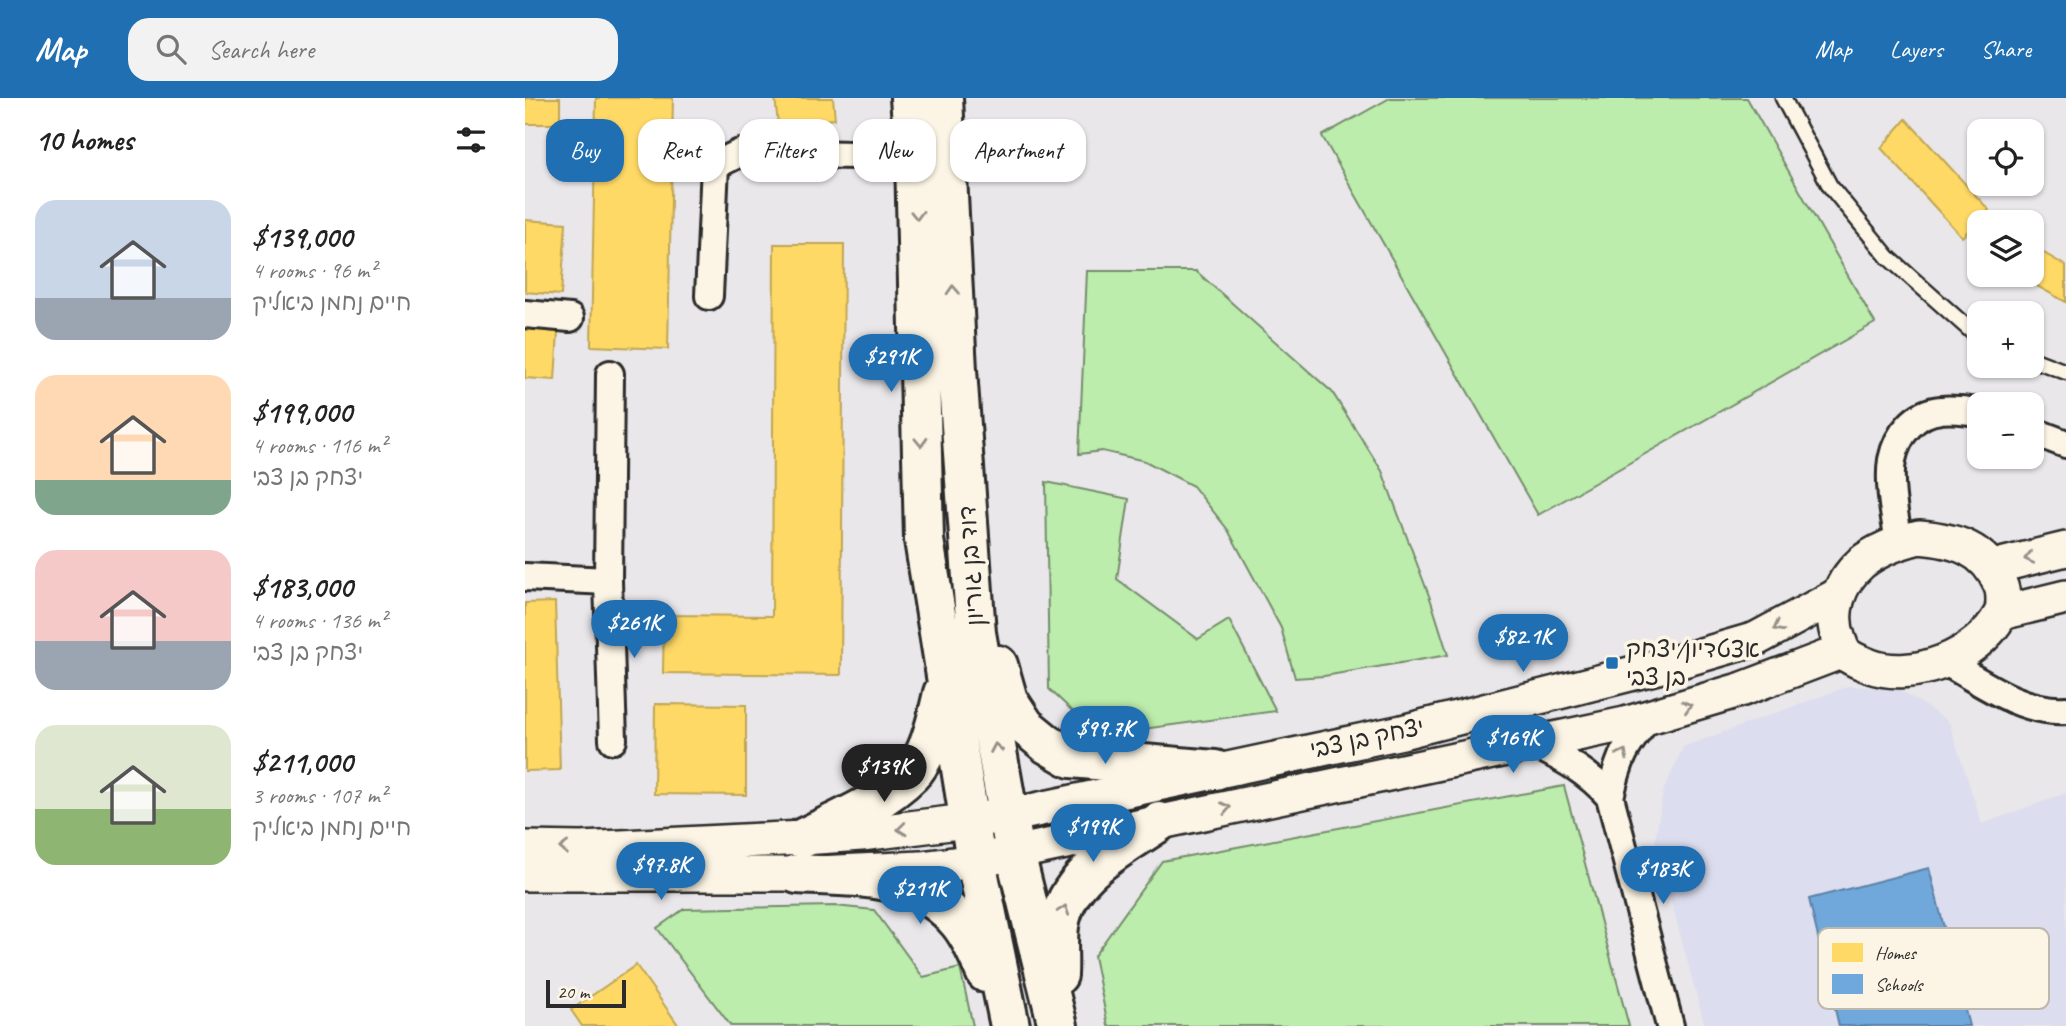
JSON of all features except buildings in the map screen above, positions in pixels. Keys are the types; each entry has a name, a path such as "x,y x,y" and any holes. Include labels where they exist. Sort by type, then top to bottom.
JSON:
{"main road":[{"name":"דוד בן גוריון","path":"911,98 912,119"},
{"name":"דוד בן גוריון","path":"943,98 957,370 976,633 1007,816 1058,1026"},
{"name":"דוד בן גוריון","path":"916,182 924,540 969,821 1009,1026"},
{"path":"972,578 1008,700 1025,726 1047,744 1071,758 1215,770"},
{"path":"800,856 912,773 932,737 946,681"},
{"path":"1064,1026 1058,975 1059,924 1068,897 1082,877 1159,822"},
{"path":"800,856 866,878 897,883 921,891 940,904 955,917 972,944 1009,1026"}],"street":[{"path":"709,296 715,164 740,153 853,155"},
{"path":"525,314 570,318"},
{"path":"610,374 608,581 613,740"},
{"path":"1899,542 1893,502 1892,461 1902,434 1917,417 1939,410 1967,411"},
{"path":"2044,436 2066,444"},
{"path":"1919,537 1947,539 1971,550 1993,567 2003,590 2001,613 1986,633 1944,661 1927,668 1905,671 1875,668 1853,660 1843,651 1833,612 1838,595 1849,576 1862,562 1899,542 1919,537"},
{"path":"1993,567 2066,549"},
{"path":"525,577 608,581"},
{"name":"יצחק בן צבי","path":"800,856 969,821 1007,816 1402,732 1677,662 1756,639 1838,595"},
{"path":"2001,613 2066,597"},
{"name":"יצחק בן צבי","path":"800,856 921,868 976,861 1649,717 1743,689 1843,651"},
{"path":"1944,661 2010,698 2051,711 2066,710"},
{"path":"1610,797 1617,766 1625,747 1649,717"},
{"path":"1532,743 1570,762 1594,779 1610,797 1670,1026"},
{"path":"525,848 800,856"},
{"path":"525,874 800,856"}],"lane":[{"path":"1783,98 1830,186 1888,257 1967,327"},
{"path":"2044,364 2066,372"}],"shaded area":[{"path":"1849,686 1899,689 1949,722 1982,824 2066,793 2066,1026 1705,1026 1655,842 1663,792 1683,747"}],"green space":[{"path":"1390,98 1747,98 1875,323 1538,515 1322,136"},
{"path":"1087,271 1196,271 1332,392 1382,471 1431,601 1448,655 1324,676 1295,678 1281,628 1228,530 1193,486 1145,461 1102,451 1079,454"},
{"path":"1046,482 1129,499 1117,579 1198,639 1229,620 1276,711 1128,731 1079,717 1049,689"},
{"path":"1564,786 1629,1026 1108,1026 1094,956 1162,861"},
{"path":"835,906 874,910 923,977 960,968 973,1026 731,1026 657,928 684,909"}],"place":[{"name":"אצטדיון/יצחק בן צבי","path":"1612,663"}]}
